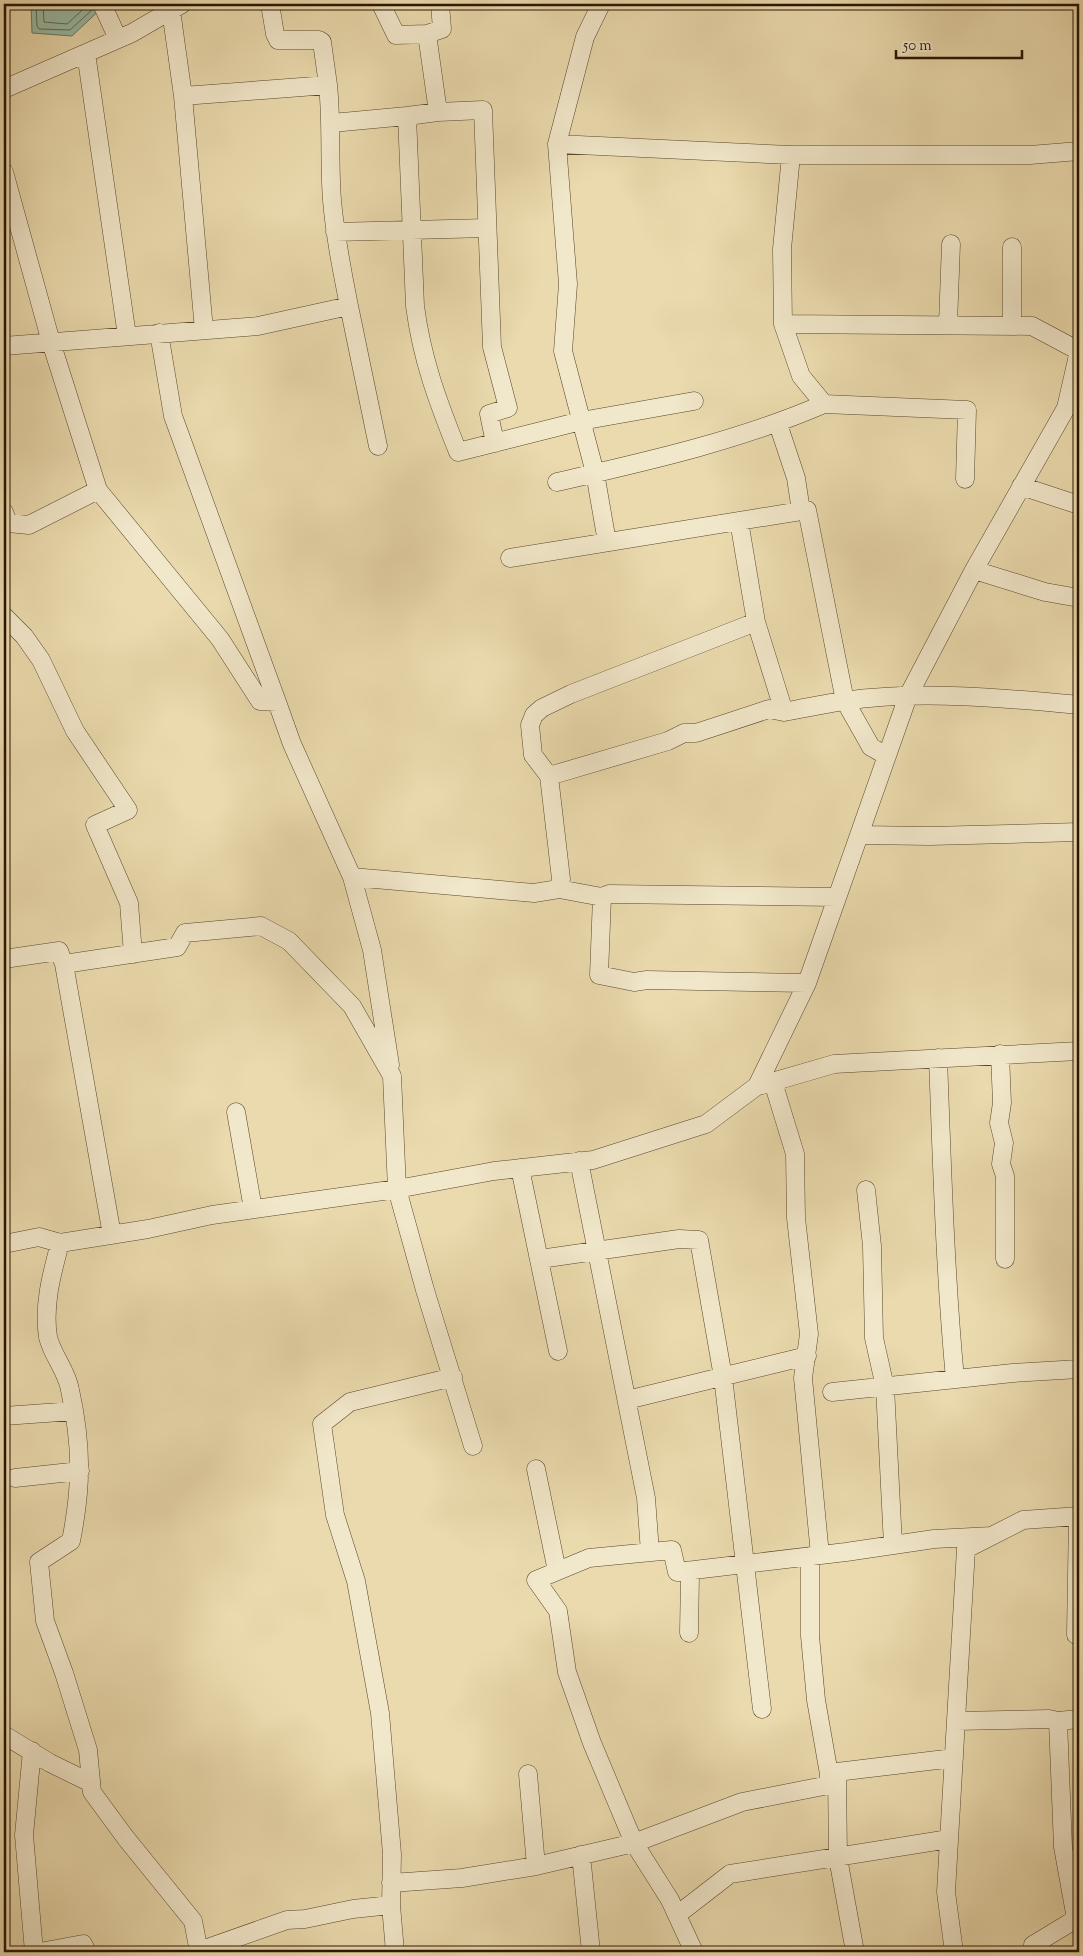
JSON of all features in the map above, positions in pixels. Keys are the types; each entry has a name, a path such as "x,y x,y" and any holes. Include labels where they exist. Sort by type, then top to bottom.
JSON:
{"street":[{"path":"102,4 118,39"},
{"path":"270,4 275,34 278,40 319,40 322,42 332,123 332,197 335,232 378,446"},
{"path":"381,4 396,35 427,34 442,29 440,4"},
{"path":"601,4 585,37 557,144 568,284 562,351 595,473 607,542"},
{"path":"4,89 118,39 177,7 204,330"},
{"path":"427,34 438,112"},
{"path":"86,53 127,336"},
{"path":"183,96 328,85"},
{"path":"332,123 438,112 483,110 492,347 508,408 489,414 495,443"},
{"path":"407,116 415,306 418,330 431,383 458,452 581,421 694,401"},
{"path":"557,144 791,155 1030,155 1079,151"},
{"path":"791,155 782,249 783,324 801,376 824,404"},
{"path":"4,172 51,342 98,490 220,639 260,701 277,702"},
{"path":"335,232 487,228"},
{"path":"948,324 950,244"},
{"path":"1012,247 1012,326"},
{"path":"4,346 258,326 349,306"},
{"path":"783,324 1032,326 1079,351 1066,408 974,570 908,696 807,983 765,1084 795,1154 796,1218 809,1334 808,1356 803,1378 815,1556 810,1636 816,1700 833,1773 838,1858 855,1952"},
{"path":"159,333 173,416 292,744 352,877 372,950 392,1076 397,1189 425,1290 473,1446"},
{"path":"557,482 698,449 778,424 824,404 967,410 965,479"},
{"path":"510,558 801,511 796,478 778,424"},
{"path":"1021,486 1079,505"},
{"path":"4,512 8,523 28,525 98,490"},
{"path":"807,510 845,701 871,748 887,756"},
{"path":"739,521 756,622 784,712"},
{"path":"974,570 1045,592 1079,598"},
{"path":"4,616 24,636 41,660 75,731 128,810 95,825 129,903 133,954"},
{"path":"559,890 562,879 549,776 533,755 530,726 534,715 542,708 756,622"},
{"path":"549,776 668,740 684,733 696,733 769,709 784,712 845,701 908,696 1016,699 1079,705"},
{"path":"859,835 930,836 1079,832"},
{"path":"352,877 534,893 559,890 602,897 609,894 837,898"},
{"path":"602,897 599,974 634,982 647,980 807,983"},
{"path":"64,964 177,947 186,934 261,926 289,941 352,1006 392,1076"},
{"path":"4,959 59,951 64,964 112,1235"},
{"path":"4,1244 39,1238 60,1243 112,1235 212,1215 397,1189 520,1168 593,1160 706,1124 765,1084 834,1064 1079,1051"},
{"path":"1000,1054 1002,1103 999,1123 1004,1143 1001,1164 1005,1176 1005,1259"},
{"path":"938,1058 945,1219 944,1247 955,1379"},
{"path":"236,1112 253,1209"},
{"path":"579,1161 646,1498 650,1552"},
{"path":"520,1168 558,1351"},
{"path":"866,1190 872,1246 874,1338 885,1386 893,1545"},
{"path":"540,1259 680,1239 699,1240 723,1377 762,1709"},
{"path":"60,1243 48,1285 48,1338 70,1387 81,1452 78,1507 71,1541 39,1562 45,1621 64,1673 88,1750 92,1792 192,1921 199,1952 287,1920 391,1905"},
{"path":"627,1400 808,1356"},
{"path":"832,1392 955,1379 1079,1369"},
{"path":"395,1952 391,1905 392,1854 380,1713 356,1582 334,1515 322,1424 350,1402 453,1377"},
{"path":"4,1416 74,1411"},
{"path":"536,1469 557,1571"},
{"path":"15,1478 80,1471"},
{"path":"954,1952 946,1892 966,1549 1023,1520 1078,1516 1076,1635"},
{"path":"694,1952 670,1900 634,1843 592,1743 567,1672 558,1611 536,1580 589,1558 650,1552 672,1550 676,1572 815,1556 934,1538 992,1536"},
{"path":"689,1633 690,1576 694,1570"},
{"path":"956,1721 1049,1719 1058,1721 1079,1719"},
{"path":"1034,1952 1033,1945 1078,1920 1063,1847 1058,1721"},
{"path":"4,1735 91,1783"},
{"path":"32,1751 24,1835 34,1952"},
{"path":"833,1773 954,1758"},
{"path":"391,1883 462,1878 536,1866 634,1843 742,1802 829,1785 833,1773"},
{"path":"528,1774 536,1866"},
{"path":"677,1916 730,1874 949,1839"},
{"path":"582,1855 591,1952"},
{"path":"40,1952 83,1944 86,1952"}],"water":[{"path":"31,4 106,4 72,36 32,33"}]}
